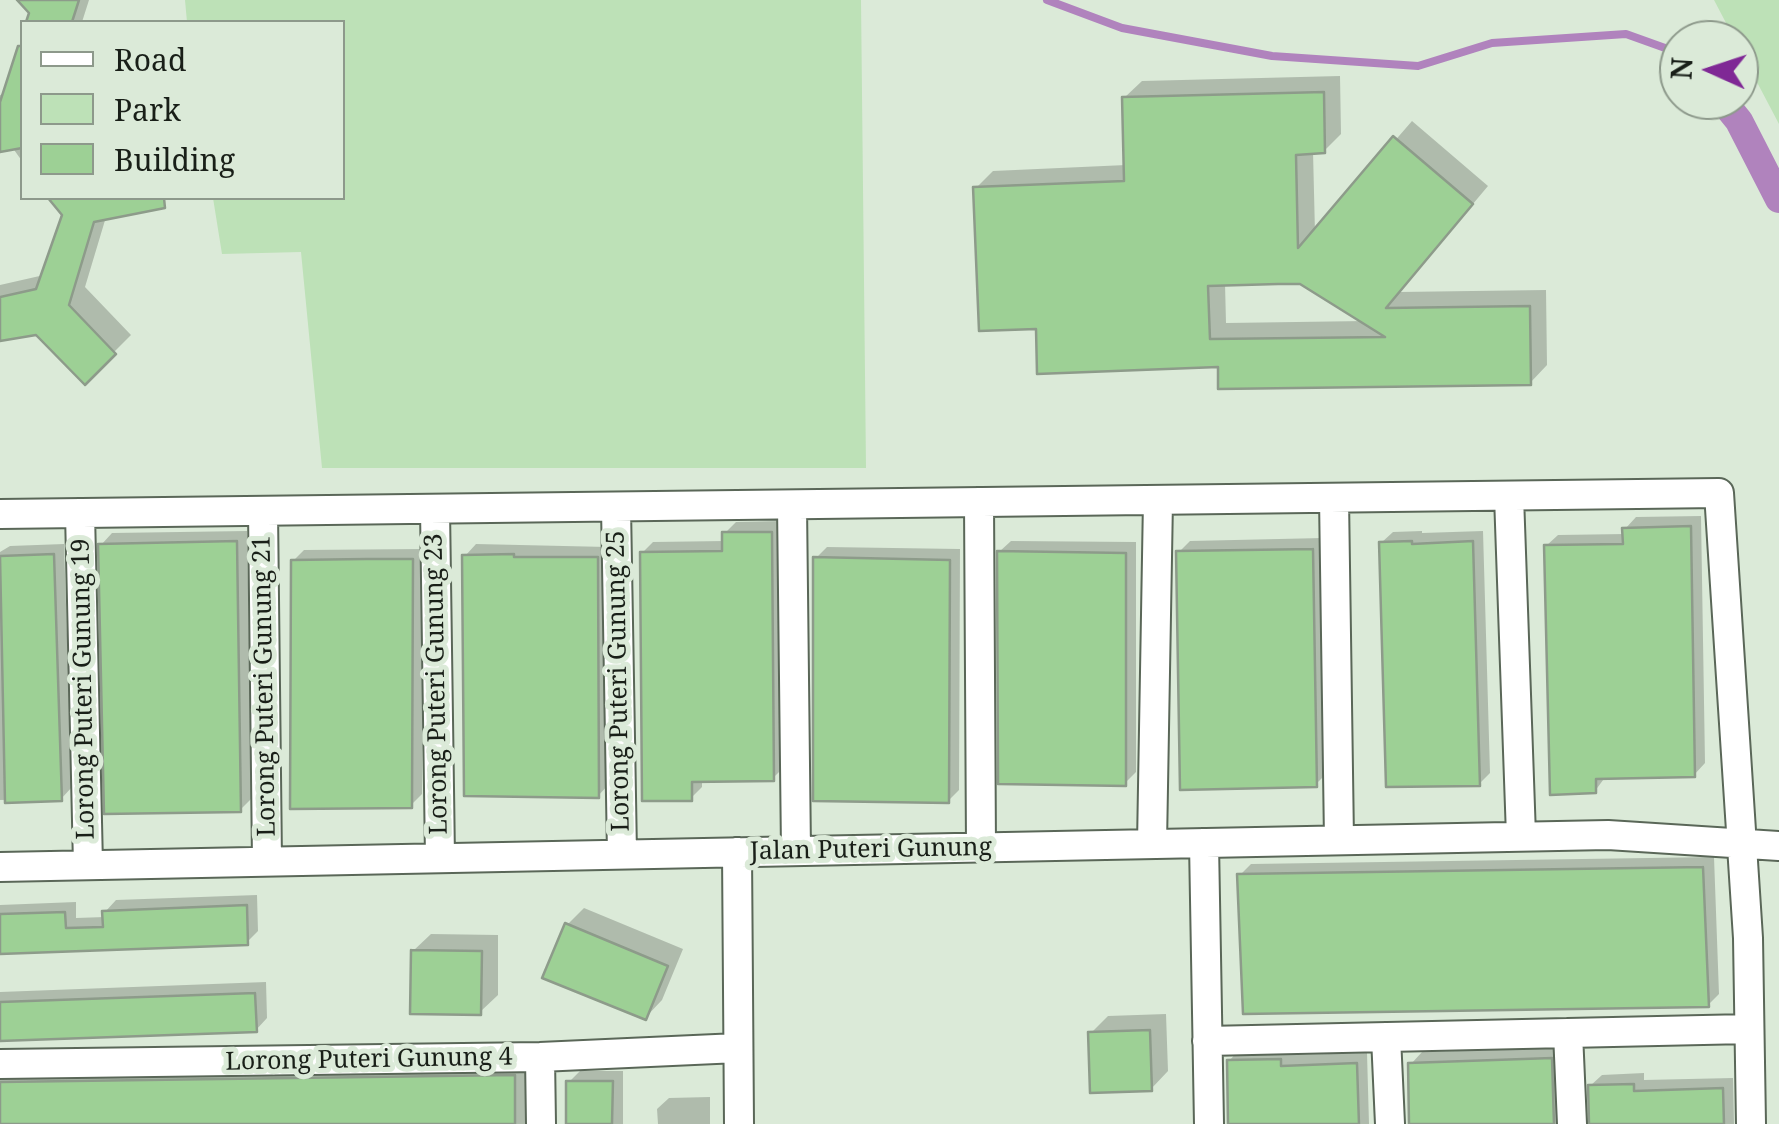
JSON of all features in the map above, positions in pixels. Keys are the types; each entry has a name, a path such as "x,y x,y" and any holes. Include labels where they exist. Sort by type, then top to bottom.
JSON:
{"street":[{"path":"0,514 1718,493 1742,843 1751,1124"},
{"path":"1509,496 1521,836"},
{"path":"1334,498 1339,840"},
{"path":"1152,844 1158,500"},
{"path":"979,502 981,848"},
{"path":"792,505 796,851"},
{"name":"Lorong Puteri Gunung 25","path":"616,507 622,854"},
{"name":"Lorong Puteri Gunung 23","path":"435,509 440,858"},
{"name":"Lorong Puteri Gunung 21","path":"263,511 267,862"},
{"name":"Lorong Puteri Gunung 19","path":"80,513 88,865"},
{"name":"Jalan Puteri Gunung","path":"0,867 1521,836 1608,835 1776,846"},
{"path":"1204,843 1208,1124"},
{"path":"737,852 739,1124"},
{"path":"1207,1041 1748,1030"},
{"path":"1568,1033 1572,1124"},
{"path":"1386,1037 1390,1124"},
{"name":"Lorong Puteri Gunung 4","path":"0,1064 540,1057 738,1048"},
{"path":"540,1057 542,1124"}],"green space":[{"path":"185,0 861,0 866,468 322,468 301,252 222,254 213,200 345,200 345,20 187,20"},
{"path":"1714,0 1779,0 1779,124 1759,86 1759,20 1724,20"}],"building":[{"path":"17,0 79,0 73,20 27,20 29,13"},
{"path":"20,46 20,148 0,152 0,102"},
{"path":"1324,92 1325,153 1296,155 1298,248 1393,136 1473,204 1386,308 1530,306 1531,385 1218,389 1218,367 1037,374 1036,329 979,331 973,187 1124,181 1122,97","holes":["1300,284 1385,337 1210,339 1208,286"]},
{"path":"50,200 164,200 165,208 94,222 69,305 116,354 85,385 36,335 0,341 0,297 36,289 62,215"},
{"path":"1691,526 1695,777 1596,779 1596,793 1550,795 1544,545 1623,544 1622,528"},
{"path":"722,532 772,532 774,781 692,782 692,801 642,801 640,552 722,551"},
{"path":"237,541 241,812 104,814 98,544"},
{"path":"1473,541 1480,786 1386,787 1379,542"},
{"path":"1313,549 1317,787 1180,790 1176,551"},
{"path":"997,551 1126,553 1126,786 998,784"},
{"path":"54,554 62,801 5,803 0,556"},
{"path":"462,555 598,557 599,798 464,796"},
{"path":"813,557 950,560 949,803 813,801"},
{"path":"413,559 412,808 290,809 291,560"},
{"path":"1703,867 1709,1007 1243,1014 1237,874"},
{"path":"247,905 248,945 0,954 0,914 65,912 66,928 103,927 102,911"},
{"path":"565,923 668,966 646,1020 542,978"},
{"path":"411,950 482,951 481,1015 410,1014"},
{"path":"255,993 257,1032 0,1041 0,1002"},
{"path":"1150,1030 1152,1091 1090,1093 1088,1032"},
{"path":"1552,1058 1554,1124 1409,1124 1408,1063"},
{"path":"1281,1059 1281,1066 1357,1063 1359,1124 1228,1124 1227,1060"},
{"path":"515,1075 515,1124 0,1124 0,1082"},
{"path":"566,1081 613,1081 612,1124 566,1124"},
{"path":"1634,1084 1634,1091 1723,1088 1724,1124 1589,1124 1588,1085"}],"waterway":[{"path":"1047,0 1122,28 1272,56 1418,66 1492,43 1626,34 1659,46"},
{"path":"1738,120 1779,199"}]}
